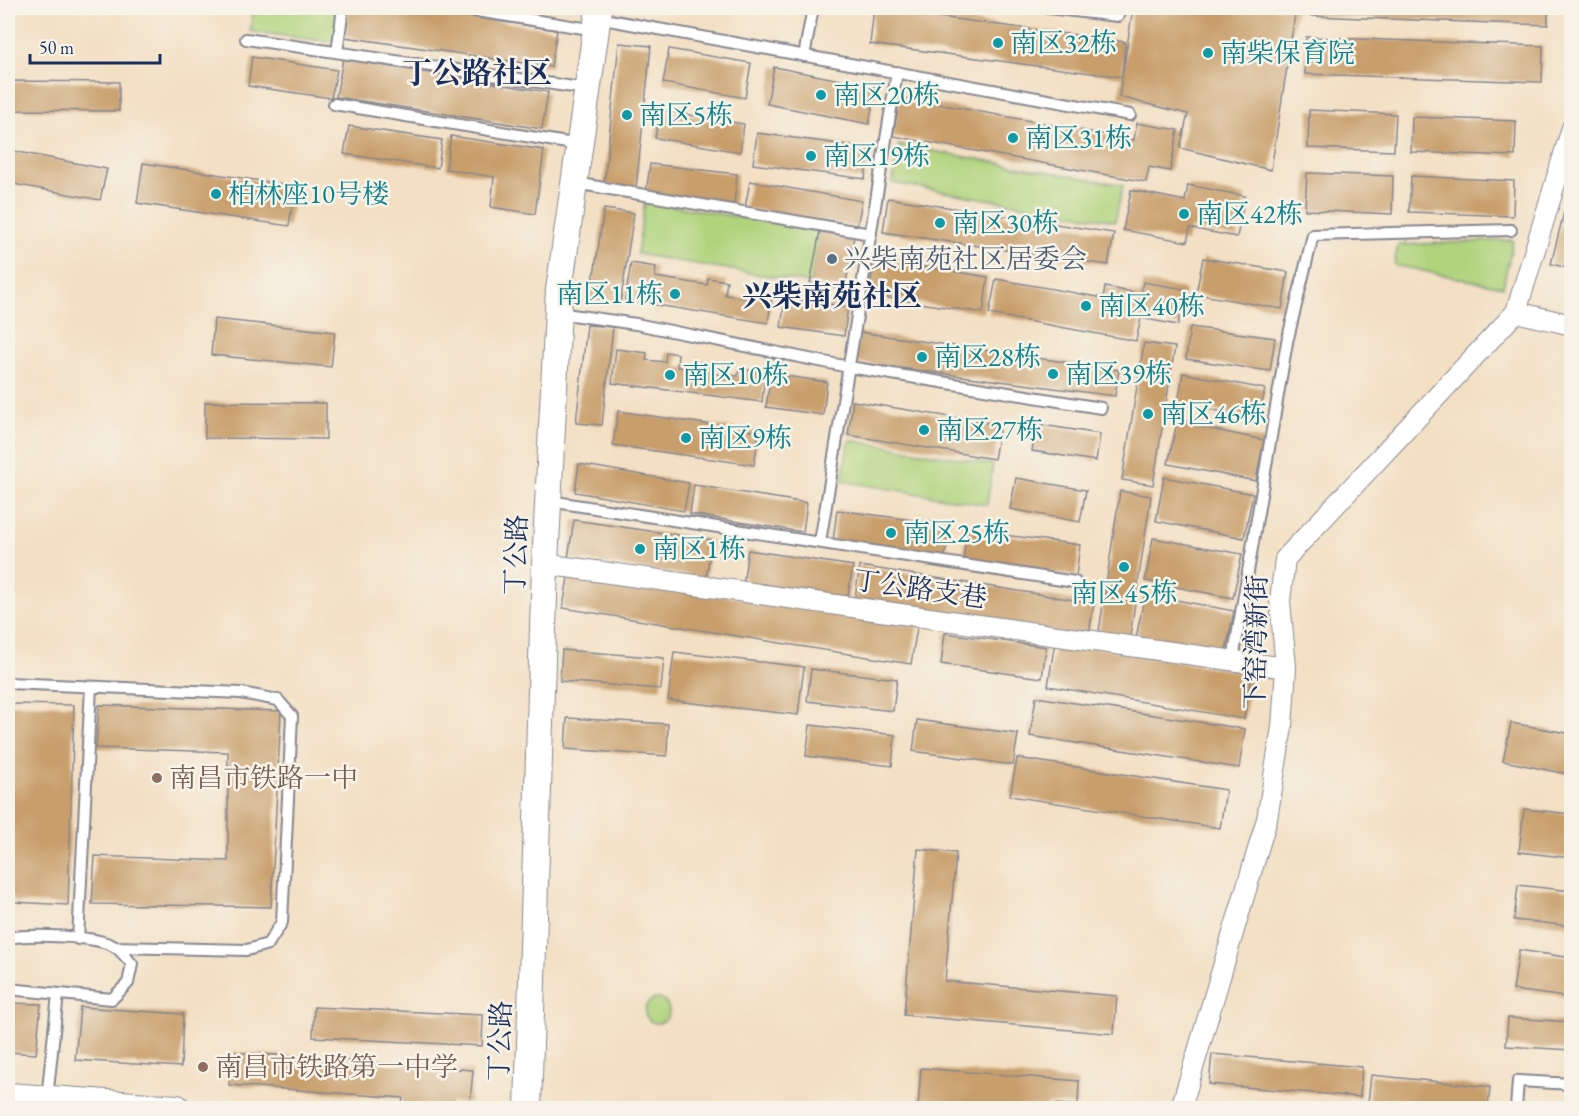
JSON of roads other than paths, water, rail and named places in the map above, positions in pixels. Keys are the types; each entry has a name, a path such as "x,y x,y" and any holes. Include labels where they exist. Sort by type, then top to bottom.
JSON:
{"street":[{"name":"丁公路","path":"528,1108 545,564 557,313 598,18"},
{"path":"1572,128 1515,312 1572,325"},
{"name":"下窑湾新街","path":"1181,1108 1267,819 1282,727 1286,668 1280,601 1285,559 1515,312"},
{"name":"丁公路支巷","path":"545,564 1286,668"},
{"path":"8,1096 177,1108"}],"lane":[{"path":"337,52 343,8"},
{"path":"458,8 598,18 1130,115"},
{"path":"804,56 813,8"},
{"path":"1048,8 1118,16"},
{"path":"246,39 588,89"},
{"path":"820,542 897,72"},
{"path":"334,104 580,145"},
{"path":"574,183 871,234"},
{"path":"1233,660 1287,342 1313,235 1511,230"},
{"path":"557,313 636,324 849,367 1101,408"},
{"path":"549,501 1075,582"},
{"path":"8,683 241,693 278,700 292,716 282,922 268,944 247,950 116,947 91,939 9,935"},
{"path":"78,939 91,687"},
{"path":"8,989 112,999 128,983 132,964 116,947"},
{"path":"47,1099 58,994"},
{"path":"1516,1108 1518,1081 1572,1084"}],"place":[{"name":"南区32栋","path":"998,43"},
{"name":"南柴保育院","path":"1208,53"},
{"name":"南区20栋","path":"821,95"},
{"name":"南区5栋","path":"627,115"},
{"name":"南区31栋","path":"1013,138"},
{"name":"南区19栋","path":"811,156"},
{"name":"柏林座10号楼","path":"216,194"},
{"name":"南区42栋","path":"1184,214"},
{"name":"南区30栋","path":"940,223"},
{"name":"兴柴南苑社区居委会","path":"832,259"},
{"name":"南区11栋","path":"675,294"},
{"name":"南区40栋","path":"1086,306"},
{"name":"南区28栋","path":"922,357"},
{"name":"南区39栋","path":"1053,374"},
{"name":"南区10栋","path":"670,375"},
{"name":"南区46栋","path":"1148,414"},
{"name":"南区27栋","path":"924,430"},
{"name":"南区9栋","path":"686,438"},
{"name":"南区25栋","path":"891,533"},
{"name":"南区1栋","path":"640,549"},
{"name":"南区45栋","path":"1124,567"},
{"name":"南昌市铁路一中","path":"157,778"},
{"name":"南昌市铁路第一中学","path":"203,1067"}],"district":[{"name":"丁公路社区","path":"477,73"},
{"name":"兴柴南苑社区","path":"832,296"}]}
